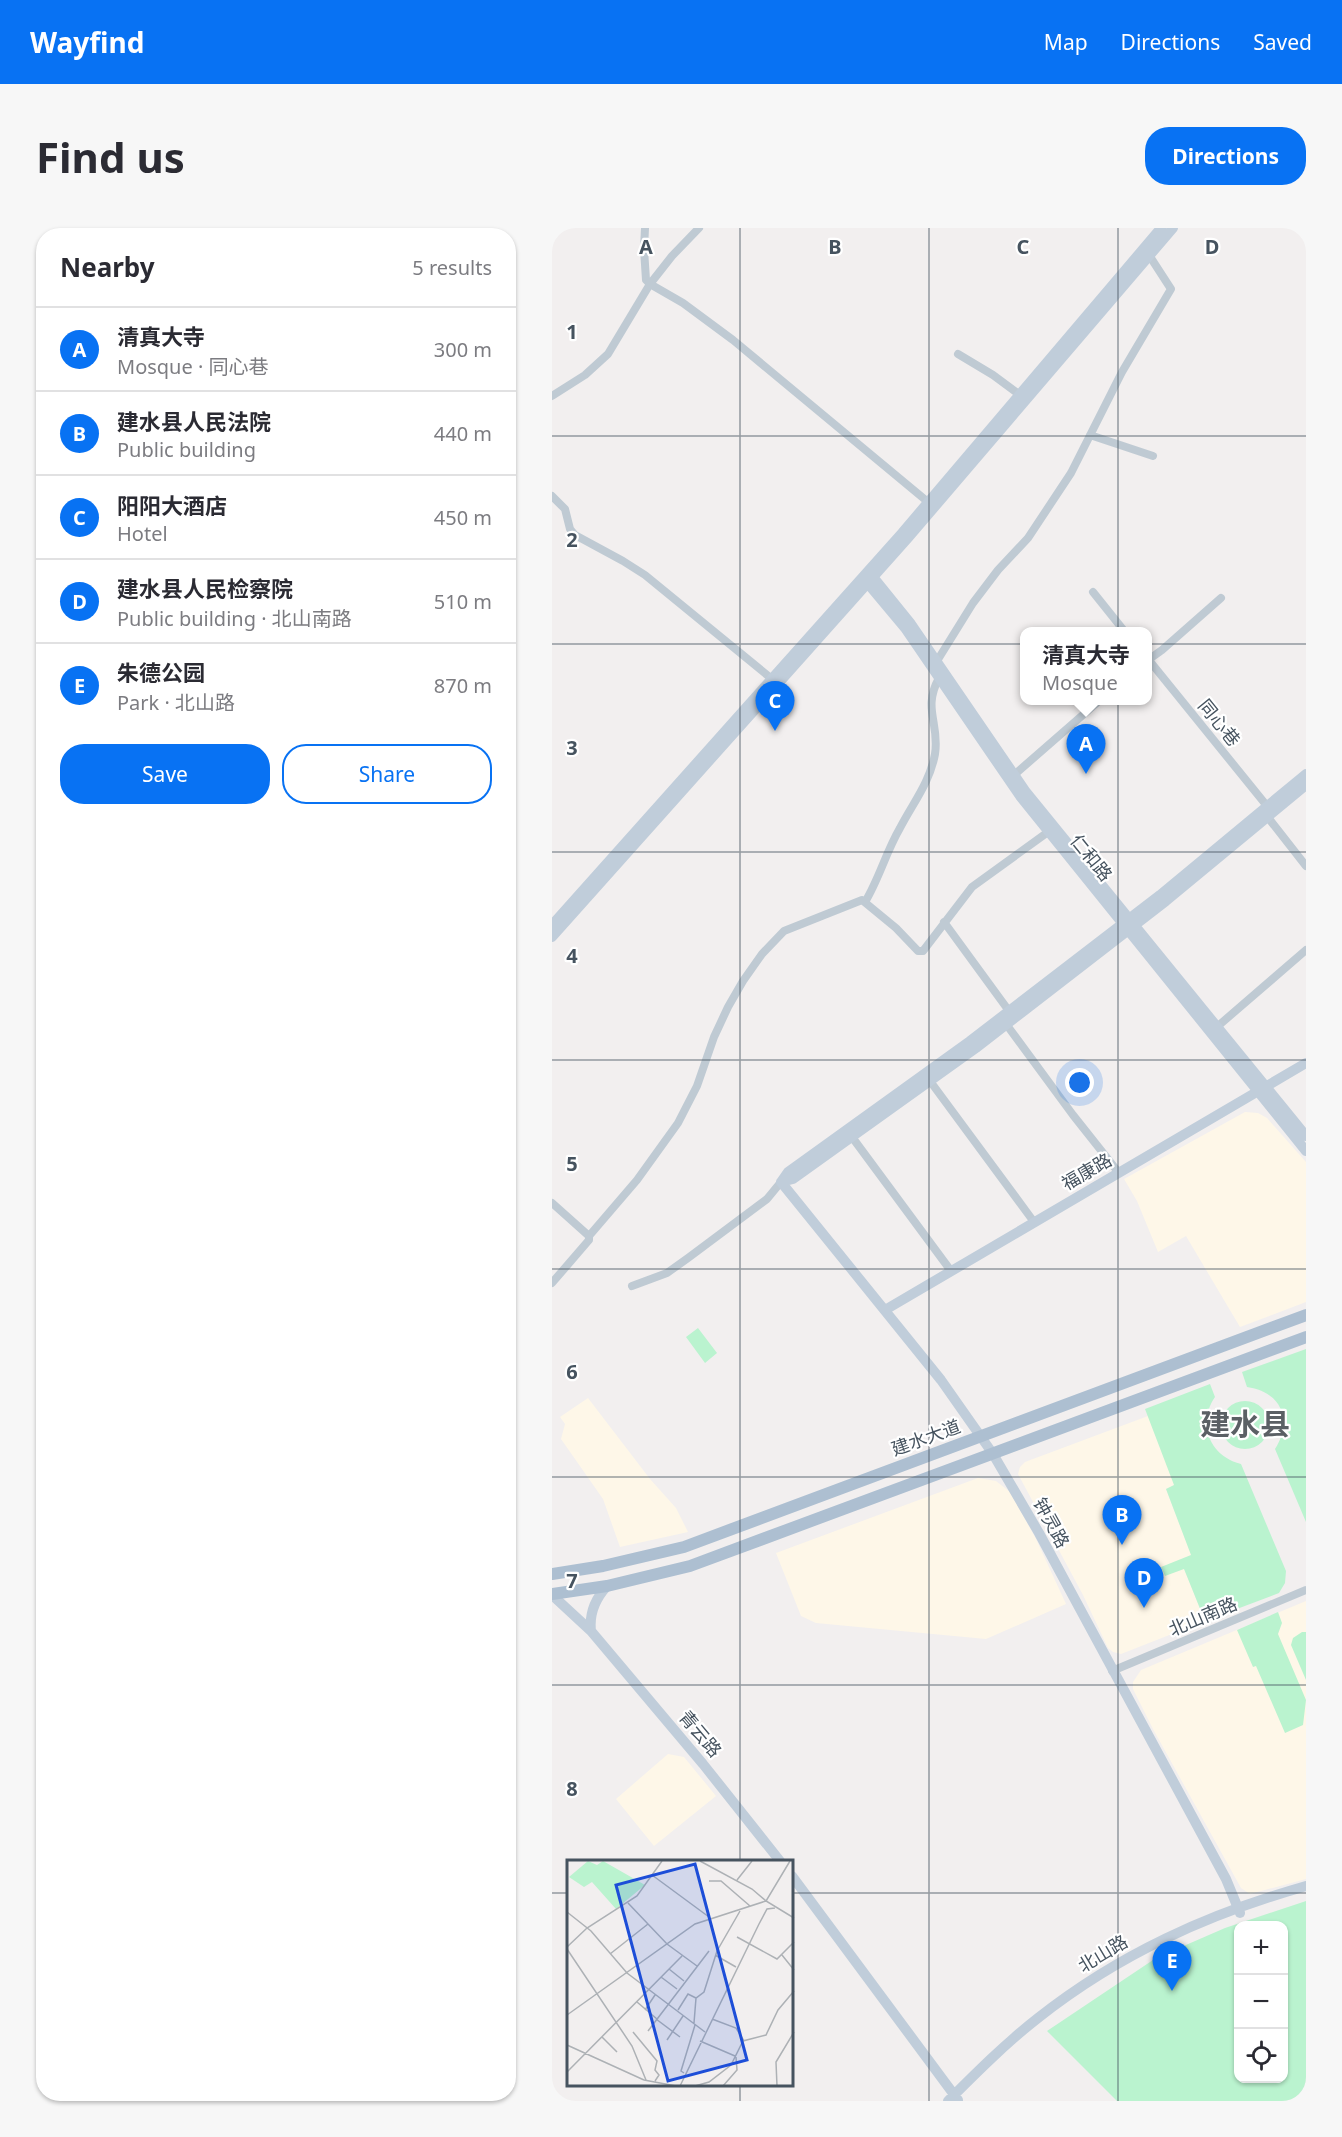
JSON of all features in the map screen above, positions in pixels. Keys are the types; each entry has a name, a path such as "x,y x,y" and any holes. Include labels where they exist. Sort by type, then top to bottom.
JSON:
{"main road":[{"name":"建水大道","path":"552,1574 603,1566 684,1547 1306,1316"},
{"path":"552,1595 607,1586 690,1566 1306,1337"}],"street":[{"path":"645,228 646,280 650,284 683,303 733,340 931,505"},
{"path":"552,396 585,375 608,354 650,284 672,256 699,228"},
{"path":"931,505 1161,228"},
{"path":"552,937 1173,228"},
{"path":"937,661 981,591 998,570 1019,550 1071,473 1122,372 1172,289 1149,255"},
{"path":"958,354 1020,395"},
{"path":"1090,435 1153,456"},
{"path":"552,496 565,509 570,529 575,535 645,575 772,679"},
{"path":"552,925 772,679 868,576"},
{"name":"仁和路","path":"868,576 911,624 1014,775 1128,925 1262,1088 1306,1136"},
{"name":"仁和路","path":"868,576 1005,776 1048,832 1218,1026 1306,1150"},
{"path":"1093,592 1121,627"},
{"path":"1152,656 1221,597"},
{"name":"同心巷","path":"1152,664 1306,866"},
{"path":"865,902 874,887 899,828 919,796 931,767 936,744 931,700 939,678"},
{"path":"1014,775 1094,705"},
{"path":"781,1182 793,1179 1006,1024 1266,811 1306,774"},
{"path":"1266,811 1306,785"},
{"path":"552,1283 668,1140 697,1086 714,1037 728,1007 762,954 784,931 862,900 919,951 923,951 972,887 1048,832"},
{"path":"944,922 1009,1011"},
{"path":"632,1286 667,1273 688,1258 767,1199 788,1172 1128,925"},
{"path":"1218,1026 1306,950"},
{"path":"1006,1024 1079,1124 1119,1173"},
{"name":"福康路","path":"885,1310 1306,1063"},
{"path":"930,1081 1034,1222"},
{"path":"852,1137 951,1271"},
{"name":"钟灵路","path":"781,1182 941,1380 993,1454 1034,1525 1229,1885 1239,1910"},
{"path":"552,1203 589,1236"},
{"path":"591,1631 593,1607 607,1586"},
{"name":"北山南路","path":"1112,1671 1306,1590"},
{"name":"青云路","path":"552,1595 591,1631 715,1779 779,1860"},
{"path":"794,1879 954,2100"},
{"name":"北山路","path":"954,2100 1021,2041 1088,1990 1144,1956 1181,1937 1239,1910 1306,1886"},
{"name":"北山路","path":"1239,1910 1306,1893"}],"shaded area":[{"path":"1245,1112 1258,1113 1267,1118 1306,1162 1306,1302 1240,1327 1186,1236 1158,1252 1137,1201 1124,1179"},
{"path":"588,1398 650,1479 676,1508 688,1532 620,1547 603,1499 561,1439 565,1424 560,1417"},
{"path":"1148,1416 1175,1485 1166,1489 1192,1556 1161,1568 1184,1568 1205,1621 1121,1654 1108,1648 1083,1595 1018,1474 1025,1462"},
{"path":"978,1478 996,1481 1010,1492 1036,1539 1066,1604 986,1639 816,1623 801,1616 776,1553"},
{"path":"1306,1601 1306,1879 1250,1894 1241,1888 1153,1729 1133,1689 1133,1682 1141,1670"},
{"path":"668,1754 684,1757 716,1796 654,1846 616,1799"}],"green space":[{"path":"698,1328 717,1353 705,1363 686,1337"},
{"path":"1306,1349 1306,1522 1275,1449 1283,1428 1281,1409 1269,1395 1247,1387 1242,1372"},
{"path":"1210,1384 1215,1397 1207,1417 1209,1437 1221,1454 1241,1464 1286,1571 1285,1583 1279,1593 1205,1621 1184,1569 1165,1576 1161,1567 1191,1555 1166,1489 1174,1485 1145,1409"},
{"path":"1245,1401 1262,1408 1269,1425 1262,1442 1245,1449 1228,1442 1221,1425 1228,1408"},
{"path":"1278,1612 1282,1623 1278,1634 1306,1700 1303,1725 1285,1733 1256,1666 1253,1667 1237,1630"},
{"path":"1306,1632 1306,1680 1291,1645 1293,1638"},
{"path":"1306,1901 1306,2101 1117,2101 1047,2031 1156,1958 1234,1925 1234,2083 1288,2083 1288,1921 1246,1921"}],"place":[{"name":"阳阳大酒店","path":"775,731"},
{"name":"清真大寺","path":"1086,774"},
{"name":"建水县人民法院","path":"1122,1545"},
{"name":"建水县人民检察院","path":"1144,1608"},
{"name":"朱德公园","path":"1172,1991"}],"district":[{"name":"建水县","path":"1245,1425"}]}
